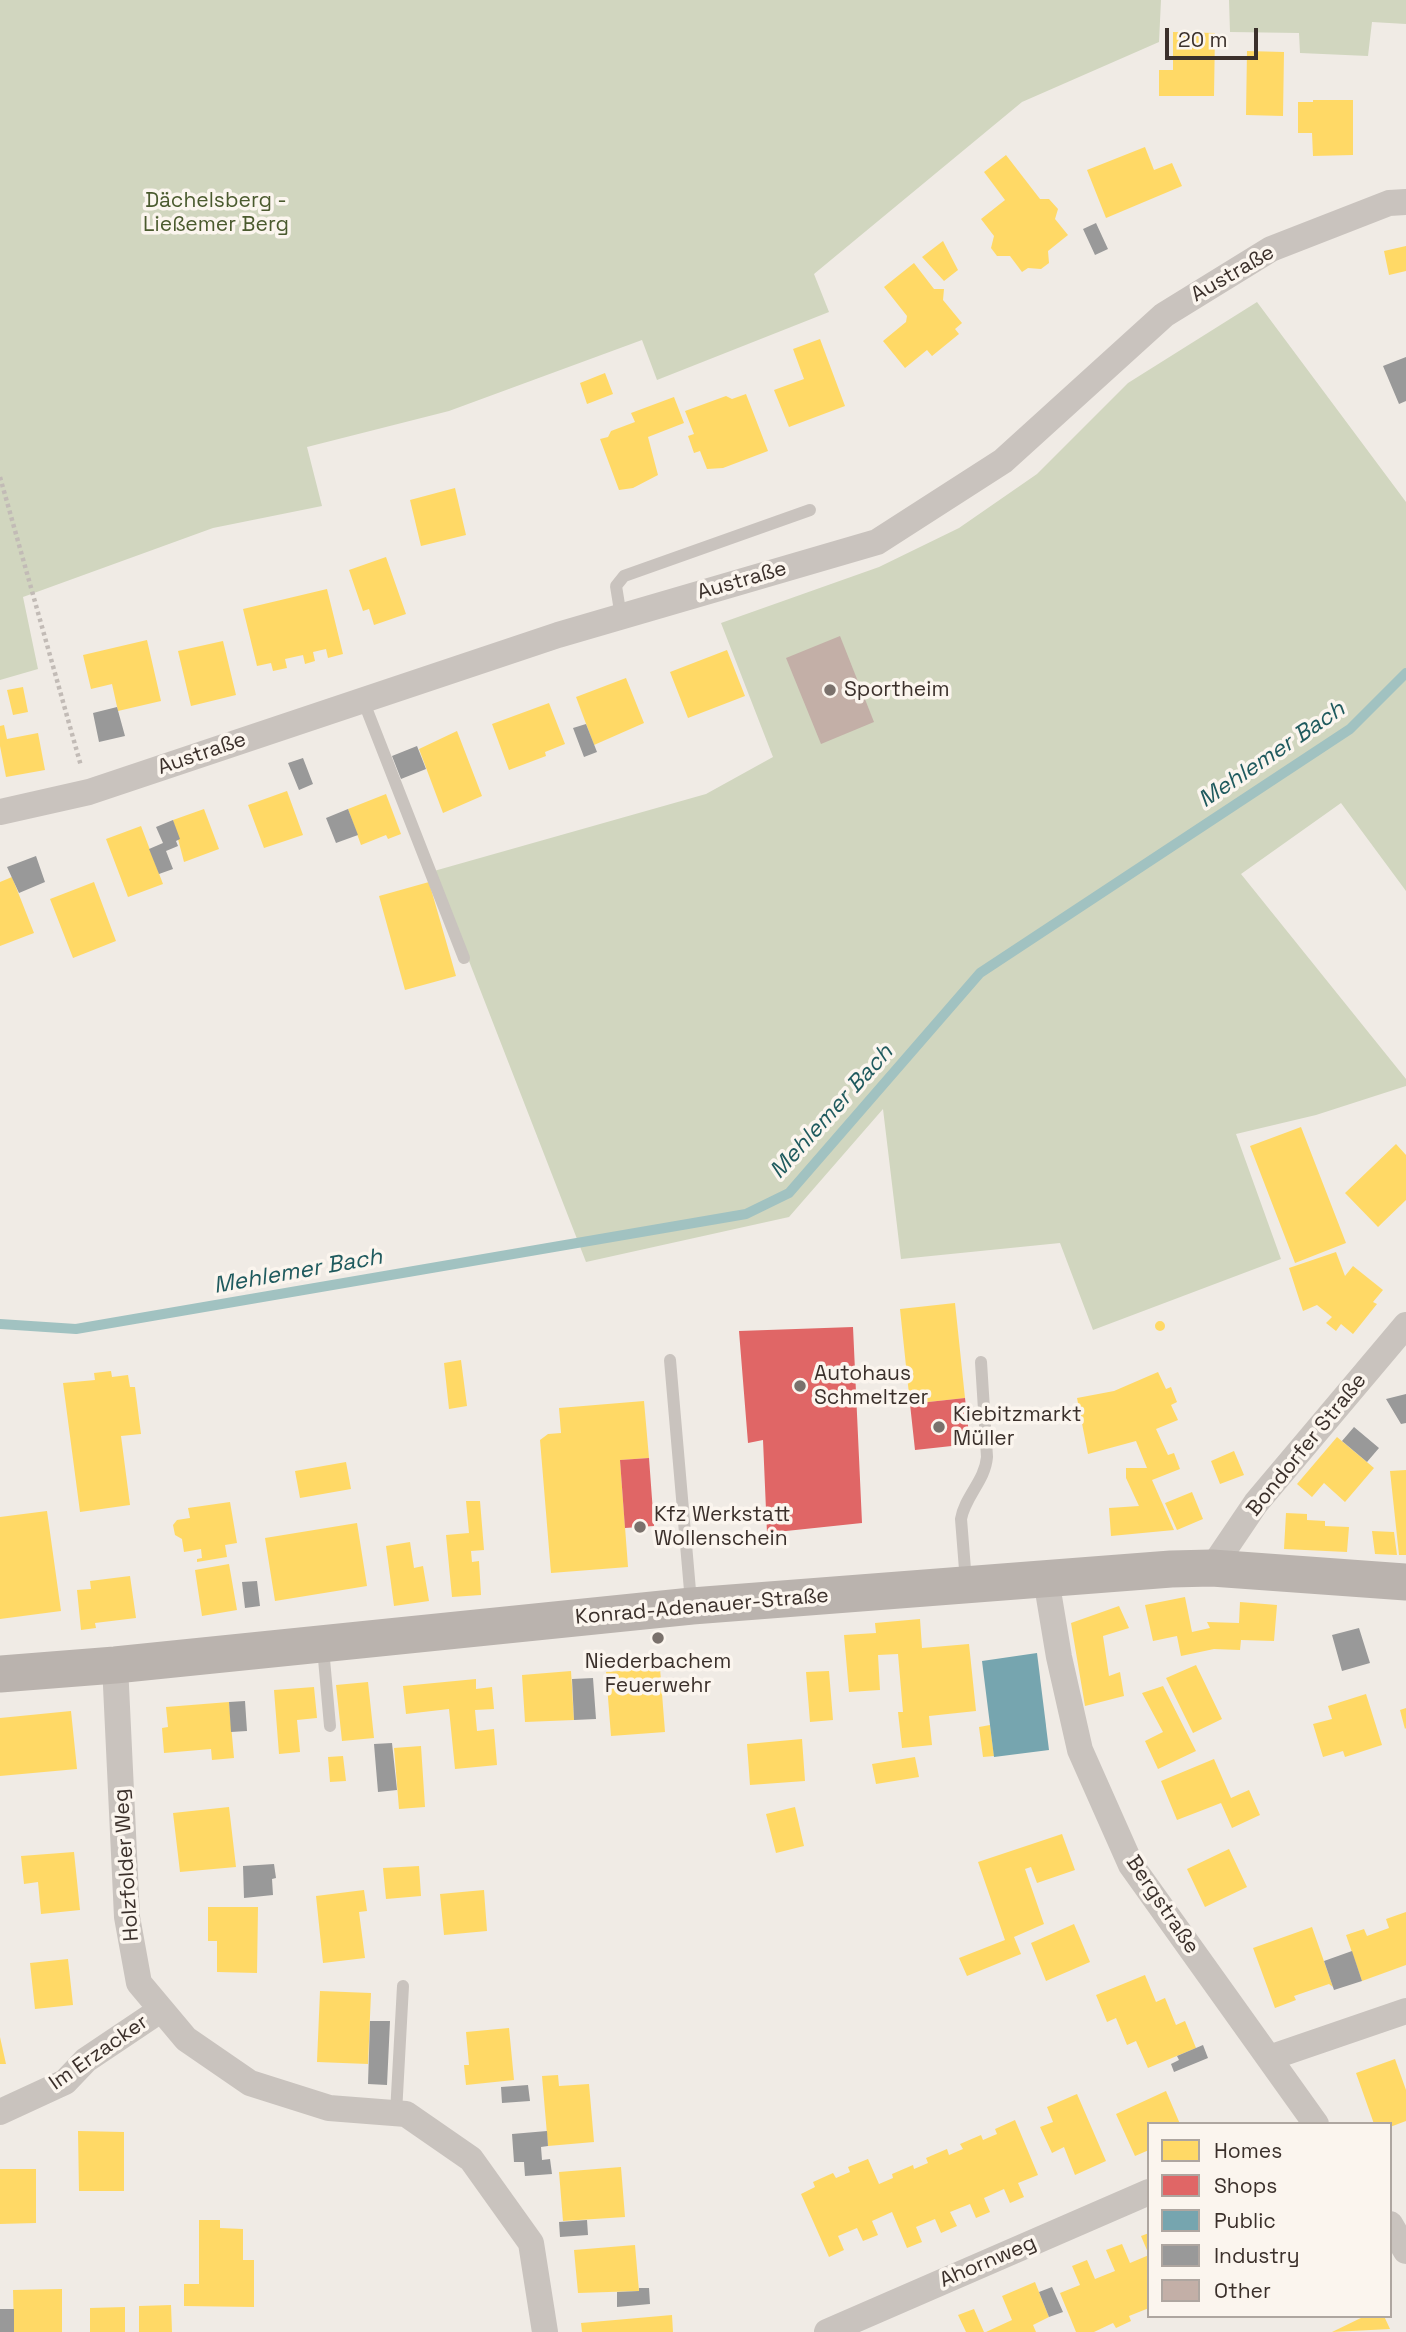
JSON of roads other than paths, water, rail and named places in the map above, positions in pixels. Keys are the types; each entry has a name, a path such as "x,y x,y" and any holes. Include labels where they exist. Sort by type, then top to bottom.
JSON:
{"main road":[{"name":"Konrad-Adenauer-Straße","path":"0,1674 115,1665 692,1606 1212,1568 1406,1582"}],"street":[{"name":"Austraße","path":"0,812 89,792 621,617 877,542 1003,461 1164,315 1271,249 1389,203 1406,202"},
{"name":"Bondorfer Straße","path":"1212,1568 1256,1503 1406,1325"},
{"name":"Bergstraße","path":"1046,1579 1059,1657 1080,1750 1131,1865 1269,2058 1311,2122"},
{"name":"Holzfolder Weg","path":"115,1665 127,1917 139,1983 159,2011 186,2039 250,2083 329,2108 406,2114 471,2159 531,2243 545,2332"},
{"name":"Im Erzacker","path":"0,2112 65,2082 86,2060 159,2011"},
{"path":"1269,2058 1406,2011"},
{"name":"Ahornweg","path":"827,2332 1147,2193"},
{"path":"1392,2227 1406,2251"}],"lane":[{"path":"621,617 616,586 624,576 810,510"},
{"path":"363,700 464,958"},
{"path":"670,1360 692,1606"},
{"path":"966,1586 961,1519 963,1509 985,1472 987,1457 981,1362"},
{"path":"323,1644 330,1726"},
{"path":"396,2113 403,1986"}],"waterway":[{"name":"Mehlemer Bach","path":"0,1324 76,1329 746,1214 789,1193 980,973 1350,729 1406,673"}],"place":[{"name":"Sportheim","path":"830,690"},
{"name":"Autohaus Schmeltzer","path":"800,1386"},
{"name":"Kiebitzmarkt Müller","path":"939,1427"},
{"name":"Kfz Werkstatt Wollenschein","path":"640,1527"},
{"name":"Niederbachem Feuerwehr","path":"658,1638"}],"park label":[{"name":"Dächelsberg - Ließemer Berg","path":"216,213"}]}
